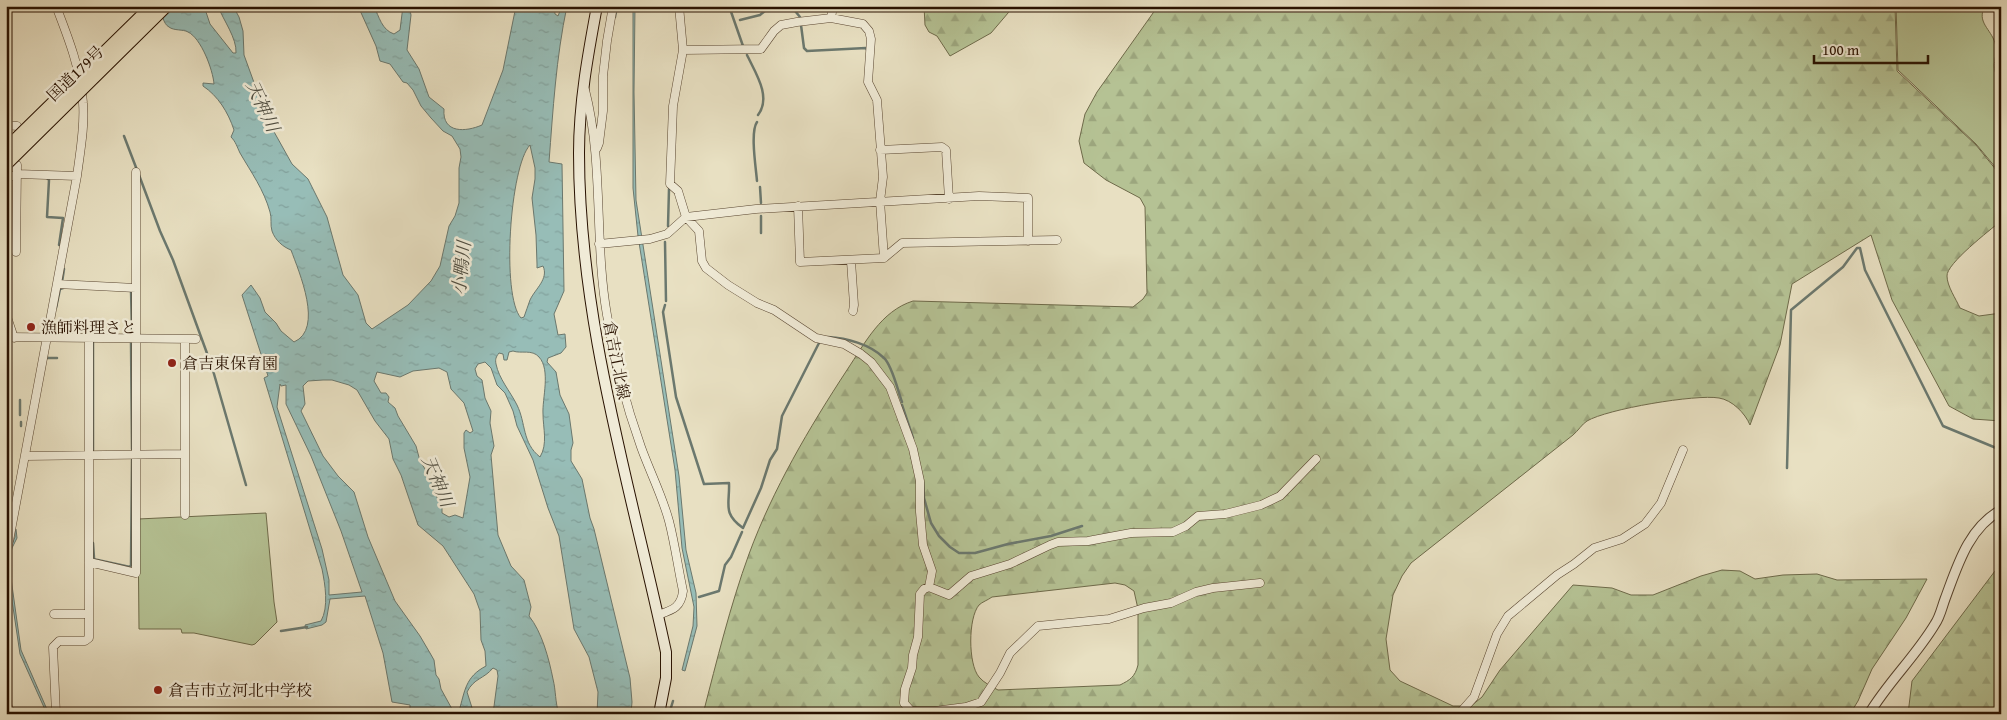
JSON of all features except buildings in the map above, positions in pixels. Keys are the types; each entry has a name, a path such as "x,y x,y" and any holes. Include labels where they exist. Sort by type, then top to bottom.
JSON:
{"highway":[{"name":"国道179号","path":"6,149 152,6"},
{"name":"国道179号","path":"12,164 166,6"}],"main road":[{"name":"倉吉江北線","path":"597,6 584,85 579,143 580,196 590,296 600,354 621,457 666,652 666,678 658,714"}],"street":[{"path":"6,557 77,176 83,126 83,102 76,65 56,6"},
{"path":"595,152 599,143 604,111 603,76 613,6"},
{"path":"679,6 683,50 674,106 670,184 678,191 686,217 699,231 702,261 706,268 728,285 757,303 774,310 816,338 844,344 861,354 872,362 890,387 913,449 920,481 923,546 932,571 929,587"},
{"path":"831,18 833,6"},
{"path":"683,50 761,49 774,31 781,25 831,18 863,24 869,31 871,40 868,82 877,100 883,177 880,201 884,258"},
{"path":"584,85 594,130 599,244 607,315 628,409 669,522 683,591 682,602 677,608 658,615"},
{"path":"6,125 17,126"},
{"path":"880,150 942,147 946,150 949,199"},
{"path":"12,164 17,174 16,252"},
{"path":"89,562 136,573 136,172"},
{"path":"6,178 17,174 77,176"},
{"path":"599,244 650,239 667,234 686,217 756,208 979,196 1028,198 1028,241"},
{"path":"798,206 800,262 884,258 902,243 1057,240"},
{"path":"851,261 853,311"},
{"path":"57,284 136,288"},
{"path":"6,314 10,338 196,339"},
{"path":"56,714 53,647 59,641 85,641 89,638 89,338"},
{"path":"185,340 185,515"},
{"path":"1459,714 1474,697 1497,634 1508,616 1557,575 1594,548 1622,539 1645,524 1661,504 1683,450"},
{"path":"25,456 184,454"},
{"path":"1260,582 1196,592 1171,603 1144,608 1109,619 1038,626 1010,653 1000,674 981,702 966,707 935,711 911,711 904,703 904,689 912,668 913,654 918,637 920,594 924,589 929,587 949,595 971,576 1010,564 1058,542 1088,541 1131,533 1173,532 1186,526 1198,516 1226,514 1261,505 1280,496 1316,459"},
{"path":"1869,714 1884,690 1937,622 1966,546 1976,532 1994,514 2001,510"},
{"path":"6,519 12,528"},
{"path":"54,614 89,614"},
{"path":"6,700 11,714"}],"green space":[{"path":"924,6 1014,6 991,33 950,56 937,36 929,32 925,25"},
{"path":"1158,6 1895,6 1897,71 1976,145 2001,176 2001,221 1953,264 1947,280 1960,308 1979,316 2001,313 2001,421 1973,419 1949,406 1892,300 1871,235 1792,284 1780,345 1750,425 1748,420 1733,404 1724,399 1708,397 1672,400 1631,407 1597,416 1587,421 1573,435 1411,563 1393,595 1386,639 1390,670 1400,681 1453,706 1471,706 1482,697 1500,670 1573,585 1612,588 1631,595 1653,595 1701,576 1722,570 1740,571 1755,579 1783,575 1817,574 1837,580 1927,579 1906,618 1872,669 1850,714 703,714 736,593 749,554 769,506 819,414 867,339 883,320 892,312 913,301 1133,307 1147,293 1145,207 1140,198 1106,180 1084,163 1079,141 1085,114 1097,92","holes":["1115,583 1125,585 1134,591 1138,609 1138,665 1132,678 1127,681 1120,685 998,690 985,683 975,671 971,652 971,630 975,611 979,605 992,597"]},
{"path":"1896,6 1985,6 1982,17 1995,43 1994,66 2001,82 2001,174 1976,144 1898,70"},
{"path":"266,513 277,622 255,644 252,645 194,633 182,633 181,629 139,629 138,519"},
{"path":"2001,563 2001,714 1908,714 1912,681"}],"water":[{"name":"小鴨川","path":"159,6 181,6 182,9 184,6 204,6 210,24 233,53 236,53 232,35 218,6 233,6 243,31 244,55 268,121 292,164 308,179 327,217 343,275 358,295 366,323 372,329 408,305 431,281 440,266 449,226 455,216 459,203 459,168 461,157 460,149 452,136 443,131 431,118 421,106 413,90 407,83 403,82 390,64 380,61 376,46 358,6 374,6 384,26 394,34 400,30 403,6 409,6 411,15 407,50 419,69 429,97 444,109 444,117 451,127 462,130 482,125 503,70 516,6 554,6 555,14 558,16 562,6 567,6 558,64 549,162 562,164 564,291 554,314 558,335 565,334 566,347 561,353 548,358 547,362 556,372 560,395 569,414 573,443 571,461 582,479 630,678 631,714 597,714 598,692 589,657 574,629 559,536 533,460 517,426 513,411 505,393 497,385 491,368 485,362 478,364 475,369 477,376 482,380 485,398 491,411 490,423 494,446 491,455 498,535 511,566 524,580 531,607 529,616 538,630 547,654 559,714 493,714 498,676 497,670 493,668 476,681 467,692 474,714 410,714 410,705 392,702 383,653 365,596 330,599 326,622 322,625 306,629 305,625 321,621 325,609 326,595 322,569 264,378 268,376 242,295 251,285 260,298 265,312 281,331 294,342 303,335 307,325 307,299 291,250 280,243 273,234 271,214 264,196 231,137 234,130 229,117 218,100 203,86 203,83 214,84 209,63 202,47 193,35 188,32 167,26","holes":["530,145 535,168 532,198 537,268 543,266 544,275 543,280 530,300 524,317 521,318 515,305 511,285 510,231 517,178 523,158","509,352 533,353 539,357 545,369 544,447 540,457 530,446 520,412 497,369 496,358 498,354 503,354 504,360 507,360","439,368 447,372 451,389 464,403 473,431 470,433 466,430 464,433 464,448 470,477 463,518 455,515 449,517 442,513 442,508 432,487 430,477 420,461 416,446 395,408 388,402 389,397 386,393 381,393 374,381 377,372 400,377 413,371","332,380 349,385 357,390 375,421 389,439 393,459 401,475 418,525 443,546 474,594 480,611 481,640 485,651 486,666 479,670 470,680 459,711 452,709 441,689 436,675 434,660 420,636 395,601 368,537 354,492 338,476 323,456 301,411 305,404 303,386 308,381","280,384 281,386 286,385 286,404 311,456 341,531 362,592 329,595 329,580 322,549 277,407"]},
{"path":"633,6 635,6 636,200 679,476 686,550 696,593 697,626 685,671 682,670 693,626 694,607 682,548 675,470 638,236 633,188"},
{"path":"15,529 17,538 12,548 9,564 21,650 49,714 47,714 20,654 7,567 11,547 15,537"}],"waterway":[{"path":"615,17 617,6"},
{"path":"729,6 743,46"},
{"path":"740,20 760,15 771,6"},
{"path":"791,6 800,17"},
{"path":"801,25 804,48 807,51 866,48 867,50"},
{"path":"747,55 758,77 763,93 762,108 758,115"},
{"path":"757,122 754,134 757,181"},
{"path":"124,136 137,170"},
{"path":"139,175 173,260 212,367 246,485"},
{"path":"47,178 49,180 47,217 63,218 59,245"},
{"path":"760,187 761,203"},
{"path":"668,226 669,189"},
{"path":"761,216 761,233"},
{"path":"665,242 666,301"},
{"path":"1787,468 1791,310 1843,267 1857,248 1860,248 1865,270 1943,426 2001,450"},
{"path":"62,282 64,269"},
{"path":"56,308 60,289 63,288"},
{"path":"131,290 132,333"},
{"path":"665,305 663,312 676,397 704,484 729,483 728,508 732,518 743,528 761,488 770,460 777,449 782,416 819,343"},
{"path":"52,330 52,334 80,334"},
{"path":"828,337 857,343 872,349 884,358 892,372 902,402"},
{"path":"93,341 93,450"},
{"path":"131,342 132,449"},
{"path":"47,356 47,358 57,358"},
{"path":"20,400 20,415"},
{"path":"902,405 913,438"},
{"path":"93,559 130,567 131,565 132,460"},
{"path":"923,482 924,498 931,523 939,536 959,553 975,553 1008,544 1051,536 1082,526"},
{"path":"699,597 719,591 725,565 731,557 742,532"},
{"path":"93,543 94,558"},
{"path":"281,631 307,627"},
{"path":"669,714 673,701"}],"place":[{"name":"漁師料理さと","path":"31,327"},
{"name":"倉吉東保育園","path":"172,363"},
{"name":"倉吉市立河北中学校","path":"158,690"}],"water label":[{"name":"天神川","path":"263,106"},
{"name":"天神川","path":"438,481"}]}
